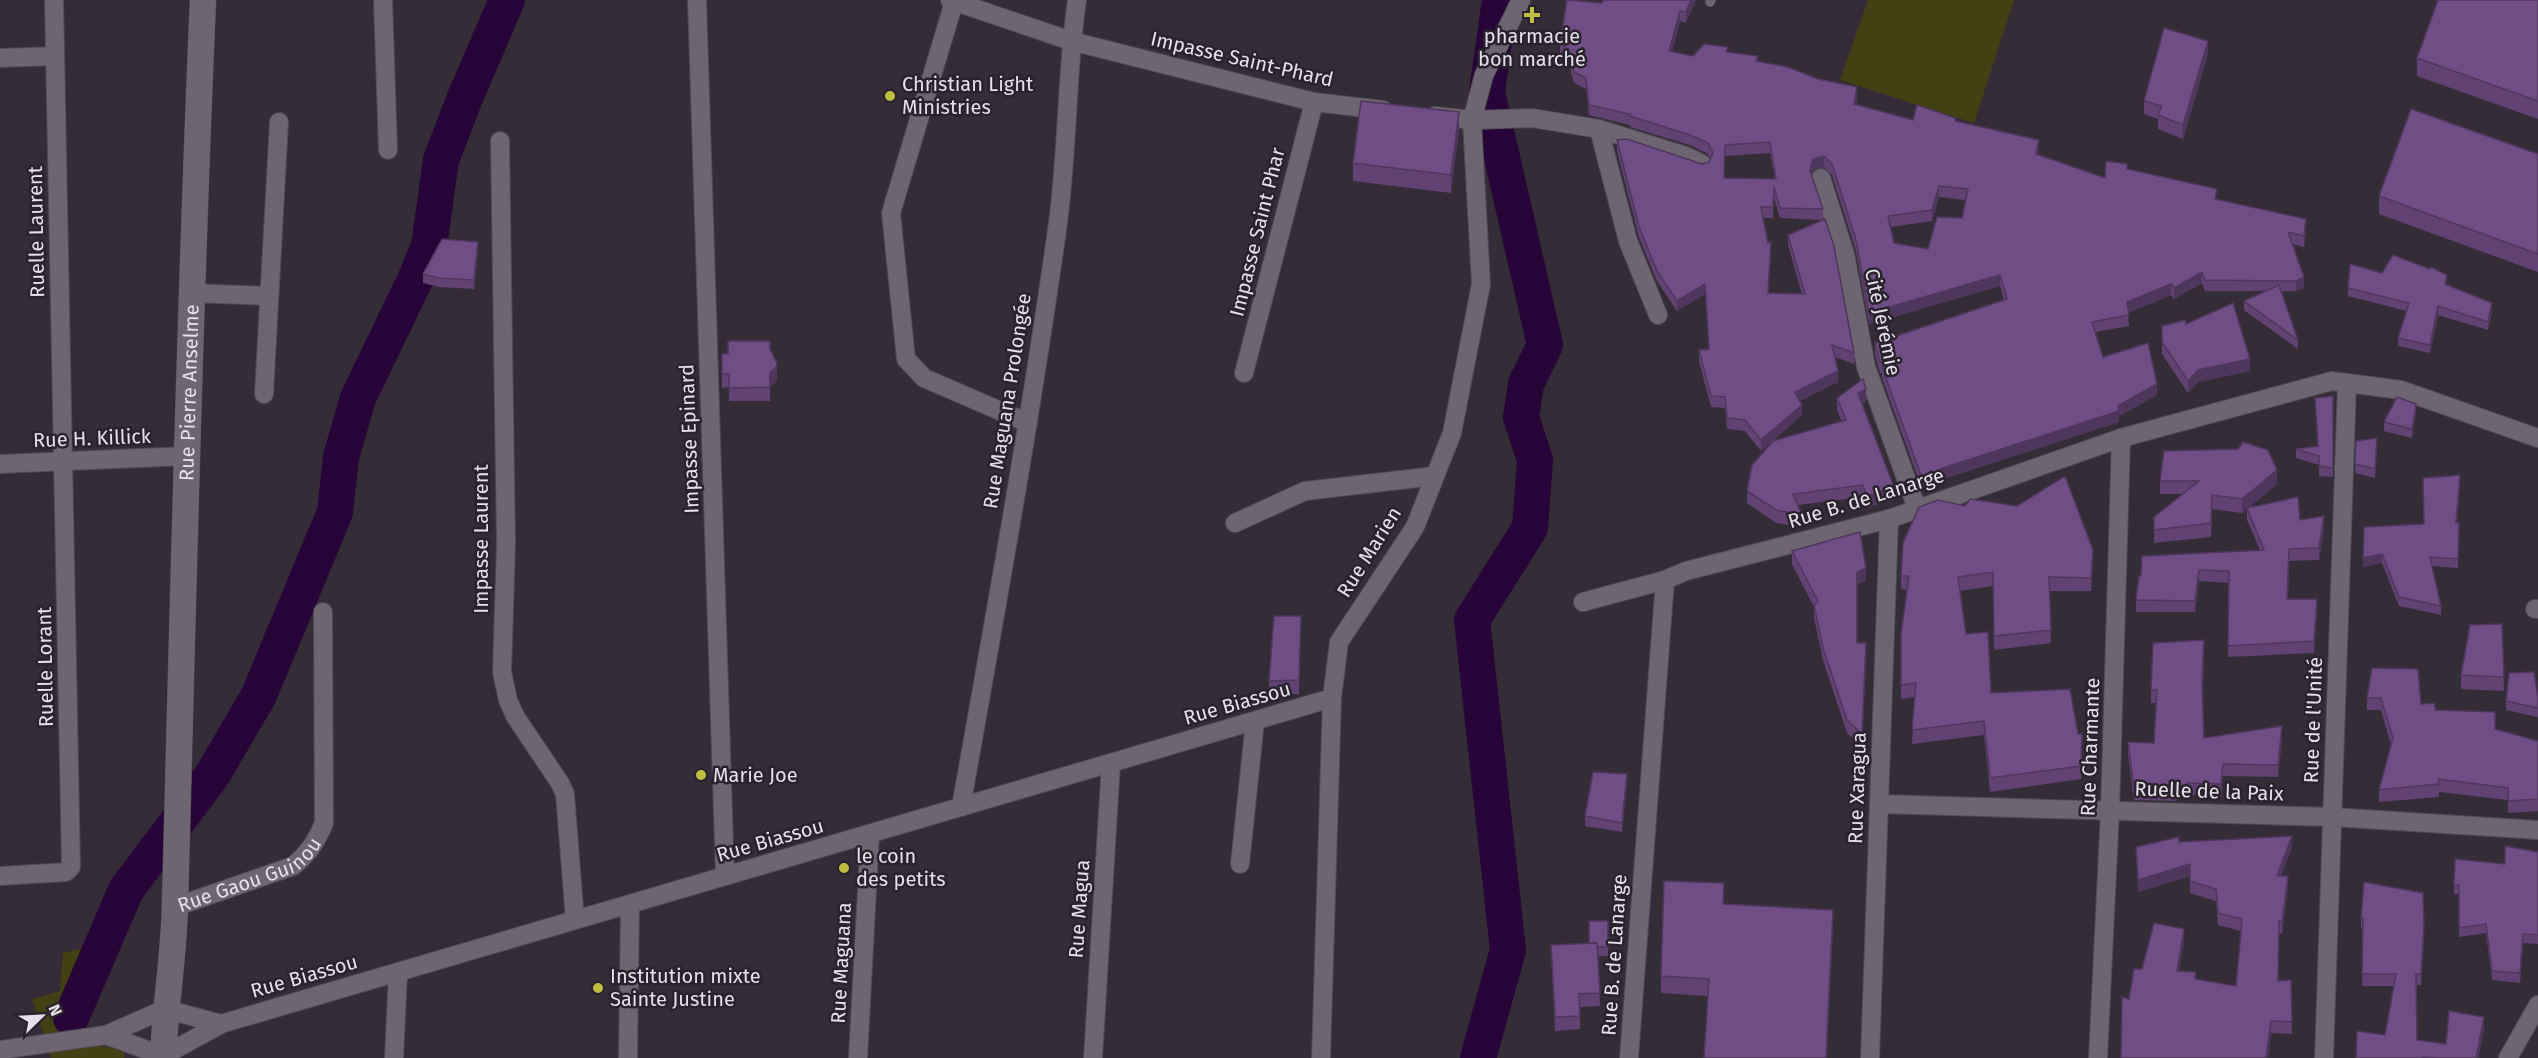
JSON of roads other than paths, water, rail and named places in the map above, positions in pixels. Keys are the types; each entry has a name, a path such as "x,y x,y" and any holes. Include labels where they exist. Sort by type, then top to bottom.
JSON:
{"street":[{"name":"Ruelle Laurent","path":"54,0 63,463"},
{"name":"Rue Pierre Anselme","path":"176,907 186,456 202,0"},
{"path":"383,0 388,150"},
{"name":"Impasse Epinard","path":"697,0 725,876"},
{"name":"Rue Maguana Prolongée","path":"961,807 1028,423 1057,226 1071,41 1077,0"},
{"name":"Rue Marien","path":"1321,1058 1332,698 1339,642 1415,527 1452,433 1481,284 1472,120 1484,75 1521,0"},
{"path":"952,1 891,213 906,359 924,378 1028,423"},
{"name":"Impasse Saint-Phard","path":"952,1 1071,41 1314,102 1472,120 1532,118 1599,129 1686,156 1702,164"},
{"path":"0,58 55,56"},
{"name":"Impasse Saint Phar","path":"1244,374 1314,102"},
{"path":"264,394 279,122"},
{"path":"1599,129 1628,241 1658,315"},
{"name":"Impasse Laurent","path":"500,141 506,544 502,672 508,700 515,716 565,794 575,920"},
{"name":"Cité Jérémie","path":"1821,178 1845,254 1866,367 1917,509"},
{"path":"191,293 269,296"},
{"name":"Rue B. de Lanarge","path":"1629,1058 1665,580 1686,572 1889,519 2121,438 2332,381 2401,390 2538,438"},
{"name":"Rue de l'Unité","path":"2324,1058 2347,383"},
{"name":"Rue Charmante","path":"2098,1058 2110,811 2121,438"},
{"name":"Rue H. Killick","path":"0,464 186,456"},
{"name":"Ruelle Lorant","path":"0,876 69,870 63,463"},
{"path":"1235,523 1305,490 1436,476"},
{"name":"Rue Xaragua","path":"1870,1058 1889,519"},
{"path":"1583,602 1665,580"},
{"name":"Rue Gaou Guinou","path":"163,1057 165,1009 176,907 293,866 308,854 324,823 323,612"},
{"name":"Rue Biassou","path":"163,1057 221,1024 1332,698"},
{"path":"1240,864 1255,721"},
{"name":"Rue Magua","path":"1093,1058 1111,763"},
{"name":"Ruelle de la Paix","path":"1879,804 2332,817 2538,830"},
{"name":"Rue Maguana","path":"858,1058 870,834"},
{"path":"628,1058 630,904"},
{"path":"394,1058 398,972"},
{"path":"2508,1058 2538,1005"},
{"path":"0,1050 106,1035 165,1009 221,1024"},
{"path":"106,1035 144,1047 163,1057"}],"waterway":[{"path":"71,1018 126,890 213,774 259,695 335,512 341,457 358,398 429,246 441,160 507,0"},
{"path":"1478,1058 1508,950 1472,620 1530,528 1535,460 1521,417 1526,384 1545,345 1487,92 1499,7 1502,0"}],"place":[{"name":"pharmacie bon marché","path":"1532,15"},
{"name":"Christian Light Ministries","path":"890,96"},
{"name":"Marie Joe","path":"701,775"},
{"name":"le coin des petits","path":"844,868"},
{"name":"Institution mixte Sainte Justine","path":"598,988"}]}
